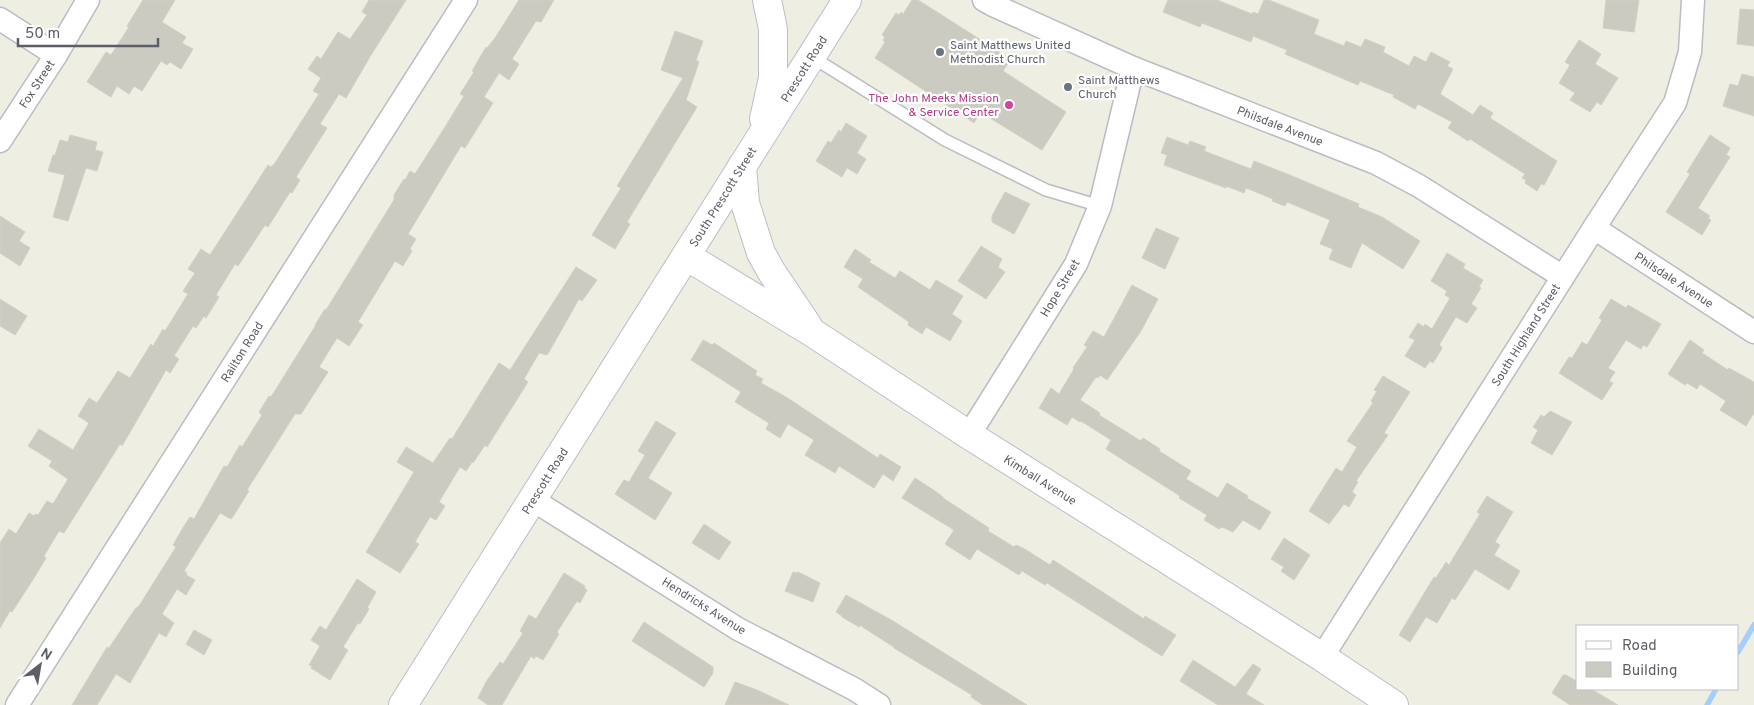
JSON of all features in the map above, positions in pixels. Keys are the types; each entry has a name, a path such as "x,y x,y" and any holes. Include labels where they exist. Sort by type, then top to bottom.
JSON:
{"main road":[{"path":"760,138 774,78 773,30 767,0"},
{"name":"Prescott Road","path":"760,138 847,0"},
{"name":"South Prescott Street","path":"686,256 760,138"},
{"path":"742,166 745,203 761,253 813,333"},
{"name":"Prescott Road","path":"403,705 686,256"},
{"name":"Kimball Avenue","path":"686,256 813,333 969,435 1322,657 1394,705"}],"street":[{"name":"Fox Street","path":"0,141 56,55 88,0"},
{"name":"Railton Road","path":"17,705 466,0"},
{"name":"Philsdale Avenue","path":"984,0 993,6 1133,68 1376,164 1420,186 1563,277"},
{"name":"South Highland Street","path":"1322,657 1675,103 1690,52 1693,0"},
{"path":"0,19 56,55"},
{"name":"Hope Street","path":"969,435 1076,264 1100,206 1133,68"},
{"name":"Philsdale Avenue","path":"1594,228 1754,332"},
{"name":"Hendricks Avenue","path":"533,500 738,629 854,689 879,705"}],"lane":[{"path":"812,57 945,140 1046,190 1100,206"}],"building":[{"path":"143,0 175,0 162,22 186,37 182,43 193,49 181,69 170,62 167,65 161,61 142,91 134,86 129,94 117,86 111,97 87,82 106,52 111,55"},
{"path":"369,0 406,0 346,98 339,94 320,124 327,128 296,177 300,180 292,193 290,192 268,227 265,225 238,266 235,264 216,295 219,297 206,318 204,316 196,328 193,326 174,356 179,359 170,373 166,370 122,446 120,444 64,533 59,531 44,556 46,558 34,578 0,628 0,543 9,529 16,534 29,513 34,516 35,514 38,515 47,501 53,504 68,479 49,466 52,461 28,446 39,429 73,450 89,423 78,416 89,398 97,403 118,371 130,378 151,344 153,346 163,329 165,331 188,294 183,291 195,273 188,269 201,249 210,255 268,165 271,167 275,163 319,94 313,91 321,78 308,69 317,56 321,59 338,32 350,39 367,15 362,12"},
{"path":"519,0 554,0 541,22 536,21 512,59 519,64 509,80 499,73 484,97 493,103 465,148 461,146 408,234 416,239 410,249 412,251 403,266 395,261 358,322 363,325 349,346 337,338 319,367 328,372 301,414 295,414 247,490 249,491 234,515 231,519 220,513 184,571 187,573 186,575 195,580 186,595 177,589 162,614 174,623 166,637 159,633 130,683 116,674 97,705 72,705 107,647 109,648 135,609 139,606 176,547 173,545 184,526 190,517 194,519 224,466 227,467 240,445 242,447 262,415 259,412 269,396 271,397 326,310 394,200 394,195 404,179 410,171 415,174 445,127 464,96 460,94 474,72 472,71 486,47 495,38"},
{"path":"912,0 918,0 1011,59 1003,71 1066,112 1042,150 980,112 974,123 875,58 885,42 883,40 885,37 882,35 896,13 899,15 901,12 903,14"},
{"path":"1168,0 1217,0 1252,14 1253,12 1258,14 1264,0 1269,0 1319,20 1314,34 1344,46 1346,41 1361,47 1365,39 1385,47 1383,52 1409,66 1414,56 1426,62 1431,52 1450,62 1447,66 1453,69 1440,94 1473,115 1480,105 1493,113 1490,118 1557,161 1544,185 1541,184 1537,191 1525,183 1526,180 1522,178 1525,174 1470,139 1468,141 1448,128 1452,122 1418,104 1415,109 1393,97 1394,95 1360,81 1358,85 1285,54 1287,50 1253,36 1251,42 1202,23 1200,27 1163,12"},
{"path":"1606,0 1639,0 1634,32 1603,28"},
{"path":"1740,9 1754,10 1754,46 1737,44"},
{"path":"675,31 703,41 696,60 699,62 686,100 697,107 627,222 630,224 615,249 592,235 621,188 617,186 683,78 661,70"},
{"path":"1579,40 1601,54 1595,64 1618,78 1601,105 1597,102 1590,112 1570,100 1575,93 1559,83 1570,65 1565,62"},
{"path":"1742,74 1754,77 1754,116 1723,106 1730,84 1738,86"},
{"path":"846,123 867,136 857,153 866,159 857,174 847,168 842,177 816,161 828,141 831,143"},
{"path":"70,135 97,142 95,150 103,152 97,171 86,168 68,221 53,217 65,175 48,171 60,140 68,142"},
{"path":"1710,135 1730,148 1726,155 1730,157 1698,208 1710,216 1708,218 1711,220 1702,235 1666,212 1690,174 1687,172"},
{"path":"1167,137 1188,145 1190,141 1206,147 1204,151 1251,169 1254,161 1292,176 1359,204 1358,207 1382,217 1420,241 1403,269 1362,243 1351,268 1329,259 1333,249 1320,244 1330,220 1287,202 1285,206 1246,188 1244,193 1226,186 1226,188 1164,165 1167,155 1161,153"},
{"path":"1005,192 1030,204 1014,234 992,222 992,216"},
{"path":"0,216 25,232 19,241 30,248 20,266 0,253"},
{"path":"1156,228 1179,238 1165,269 1142,258"},
{"path":"981,246 1002,259 998,267 1005,272 986,299 958,281"},
{"path":"855,249 871,260 869,262 895,278 900,271 930,290 936,280 963,296 952,314 962,321 950,341 926,327 922,334 908,325 909,322 858,287 863,279 844,267"},
{"path":"1447,253 1465,264 1463,268 1483,280 1479,287 1481,288 1471,304 1477,308 1467,323 1456,317 1439,345 1442,347 1441,350 1433,363 1430,361 1425,368 1405,356 1415,340 1409,337 1418,323 1424,327 1425,324 1432,329 1450,298 1445,295 1447,291 1431,281"},
{"path":"576,267 597,280 582,301 579,299 547,355 539,353 524,379 528,382 487,447 485,445 466,471 460,467 439,502 445,506 436,520 430,517 415,542 419,544 400,573 366,552 414,472 397,462 406,447 433,463 450,438 452,439 499,363 510,370"},
{"path":"1132,285 1158,299 1141,331 1107,380 1100,375 1098,378 1096,377 1080,400 1100,413 1099,415 1141,441 1143,438 1160,449 1159,451 1191,471 1186,479 1218,498 1227,483 1248,496 1247,498 1271,512 1260,530 1243,520 1233,532 1222,527 1219,529 1204,520 1207,515 1106,449 1111,440 1072,417 1067,425 1039,408 1051,388 1059,394 1087,347 1084,345 1093,331 1104,337"},
{"path":"0,299 27,316 15,335 0,326"},
{"path":"1611,299 1626,308 1628,305 1661,324 1647,347 1643,345 1641,349 1626,340 1608,368 1615,372 1609,381 1613,383 1602,400 1559,373 1569,357 1572,358 1582,342 1587,345 1602,320 1599,318"},
{"path":"703,340 712,345 714,343 757,371 755,375 763,379 761,383 786,397 878,458 880,454 901,467 893,481 883,474 874,488 839,466 835,473 805,455 814,440 788,424 780,438 766,429 769,423 735,402 741,392 691,360"},
{"path":"1690,340 1704,350 1702,353 1728,370 1729,368 1754,382 1754,413 1746,426 1720,410 1726,401 1700,384 1697,389 1687,383 1685,385 1668,374"},
{"path":"1383,376 1410,392 1384,433 1388,435 1356,481 1358,482 1352,492 1356,495 1349,507 1344,504 1329,524 1309,511 1336,468 1342,472 1357,447 1347,441 1373,403 1371,401 1377,391 1374,390"},
{"path":"1550,411 1572,422 1552,455 1531,443 1538,430 1533,427 1541,415 1544,417"},
{"path":"656,421 676,433 648,478 672,493 655,520 615,494 624,480 629,482 645,455 638,451"},
{"path":"915,478 989,528 988,531 1014,547 1016,545 1023,548 1050,565 1053,560 1144,619 1145,616 1176,635 1162,656 1047,583 1045,585 1022,571 1019,575 977,549 970,560 945,544 954,530 902,498"},
{"path":"1487,496 1513,512 1495,542 1500,545 1494,555 1520,571 1509,590 1475,569 1455,600 1452,598 1437,623 1426,617 1410,642 1399,635 1434,577 1436,578 1446,562 1449,565 1480,514 1477,512"},
{"path":"704,524 731,542 719,560 692,543"},
{"path":"1284,538 1310,555 1294,580 1281,571 1284,567 1271,559"},
{"path":"793,572 798,572 820,583 813,602 785,591"},
{"path":"564,573 585,586 584,588 587,590 580,603 577,601 557,632 559,634 543,660 536,656 534,659 531,656 502,705 488,705 478,698 486,682 500,662 503,664 523,633 520,631 529,615 536,619"},
{"path":"357,579 376,592 360,624 358,623 343,647 348,650 330,680 309,665 320,646 311,640 320,626 326,630"},
{"path":"846,595 893,621 1027,705 983,705 971,697 972,695 860,625 859,627 842,617 836,612"},
{"path":"644,622 713,667 713,673 704,687 632,641"},
{"path":"194,630 212,640 204,655 186,644"},
{"path":"1193,660 1235,687 1253,664 1261,669 1246,694 1264,705 1218,705 1180,681"},
{"path":"1563,675 1566,675 1576,681 1576,690 1593,690 1618,705 1570,705 1552,693"},
{"path":"735,682 757,690 789,705 725,705"}],"waterway":[{"path":"1739,650 1754,625"},
{"path":"1707,705 1715,690"}],"place":[{"name":"Saint Matthews United Methodist Church","path":"940,52"},
{"name":"Saint Matthews Church","path":"1068,87"},
{"name":"The John Meeks Mission & Service Center","path":"1009,105"}]}
